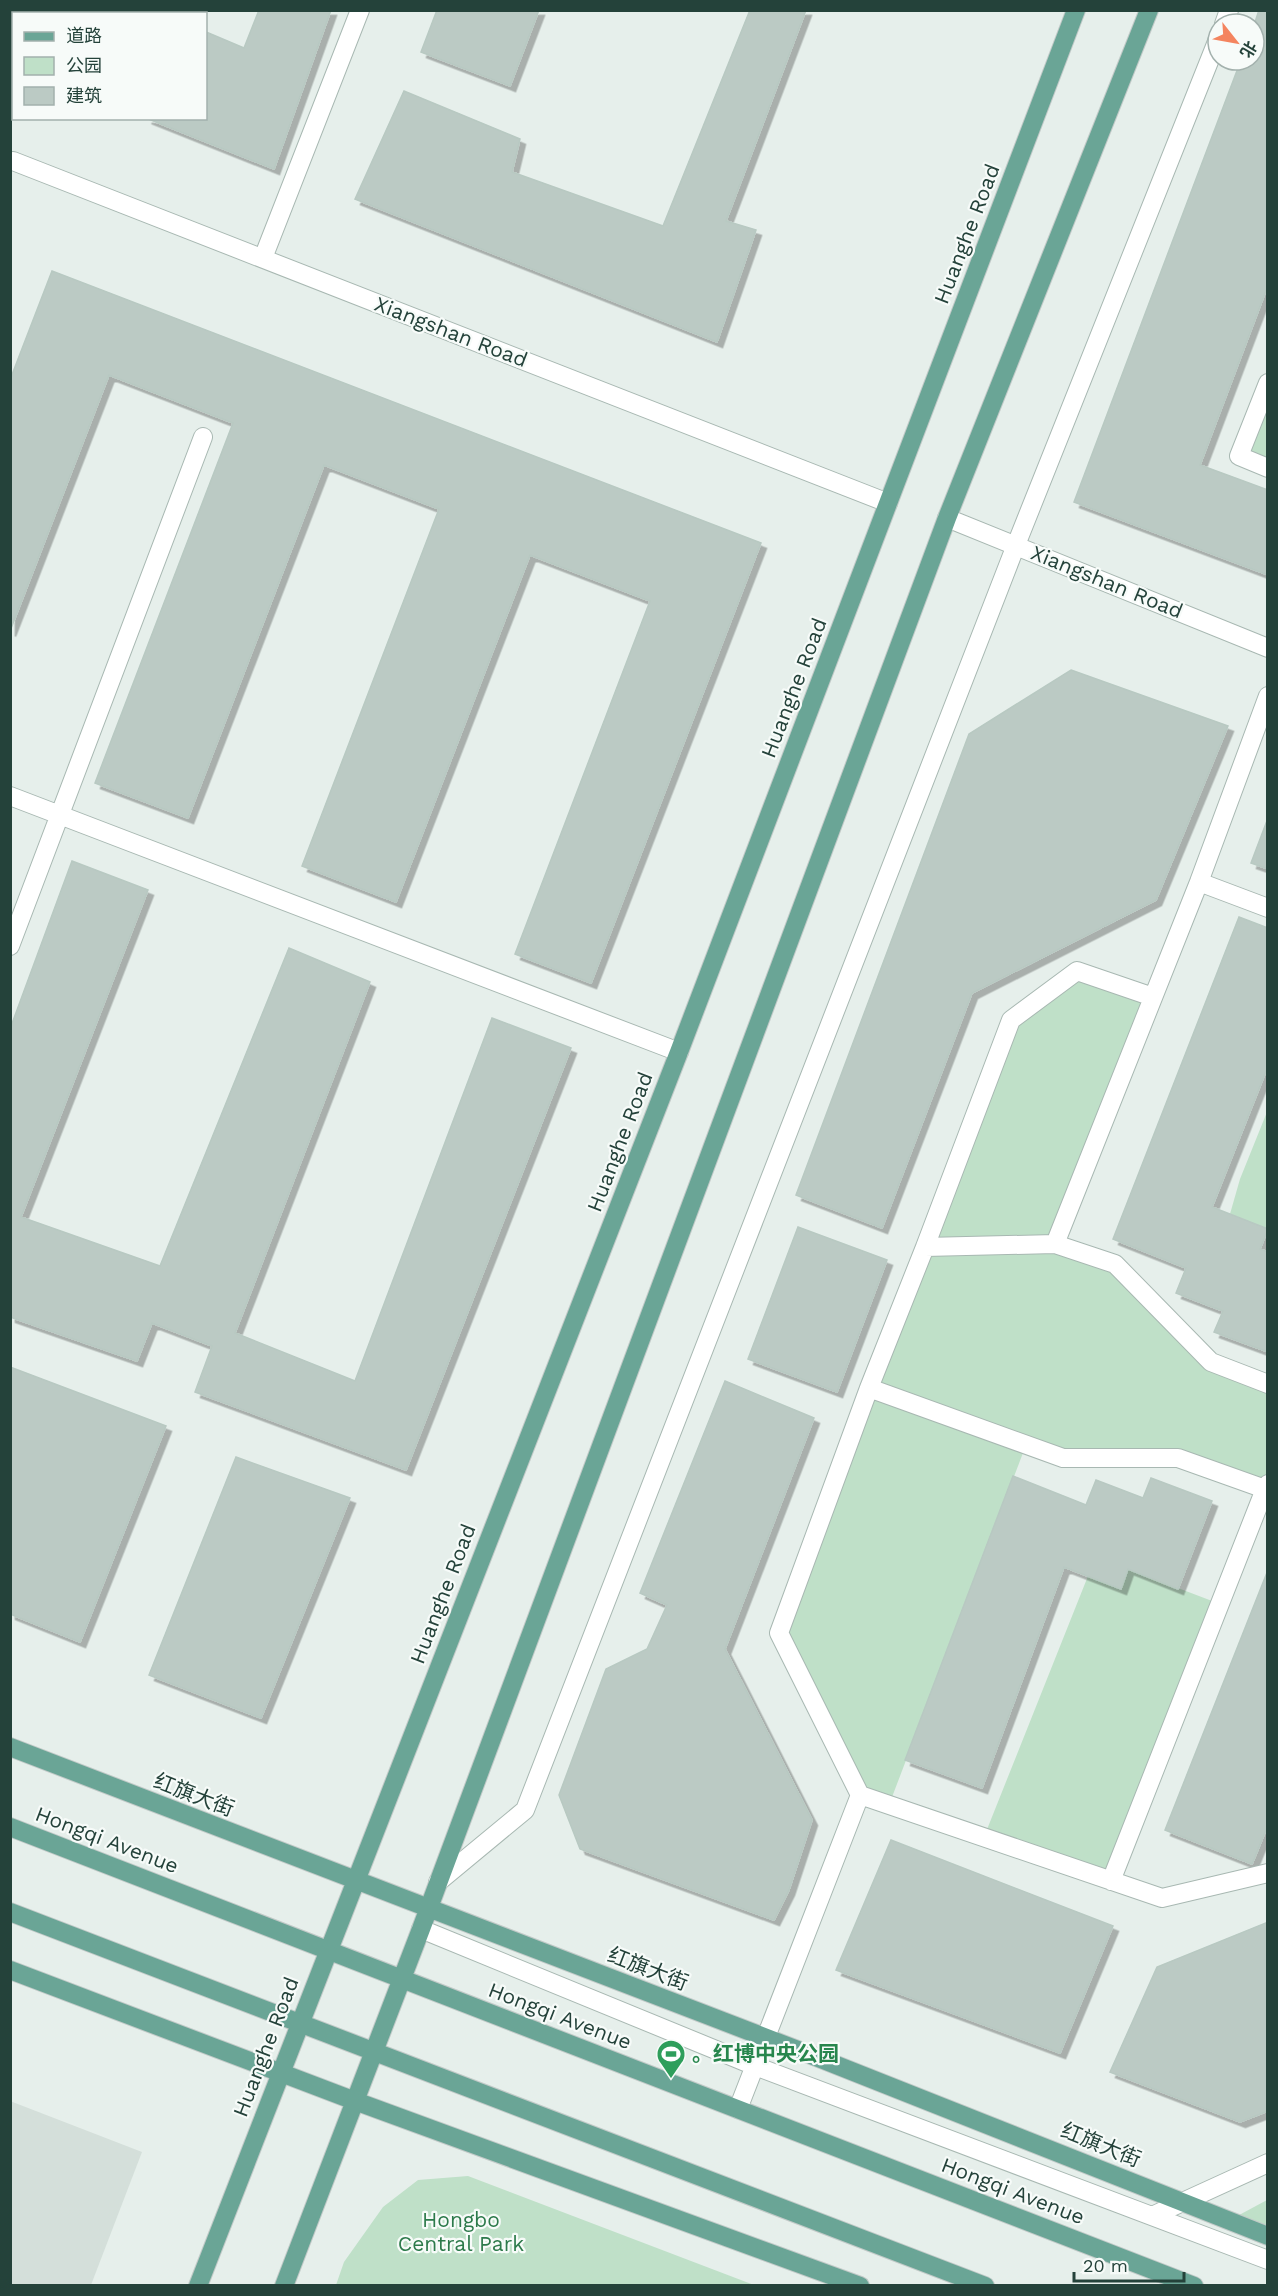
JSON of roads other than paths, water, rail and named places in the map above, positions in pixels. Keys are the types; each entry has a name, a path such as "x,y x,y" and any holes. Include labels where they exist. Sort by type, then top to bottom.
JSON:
{"main road":[{"name":"Huanghe Road","path":"198,2286 680,1052 1076,10"},
{"path":"284,2286 421,1929 947,518 1149,10"},
{"name":"红旗大街","path":"10,1747 766,2038 1268,2235"},
{"name":"Hongqi Avenue","path":"10,1827 1194,2286"},
{"path":"10,1912 985,2286"},
{"path":"10,1970 355,2101 860,2286"}],"street":[{"path":"263,258 360,10"},
{"path":"438,1882 525,1810 1016,545 1206,69"},
{"name":"Xiangshan Road","path":"11,161 888,503"},
{"path":"1268,383 1239,456 1268,468"},
{"path":"10,946 203,437"},
{"name":"Xiangshan Road","path":"947,518 1268,648"},
{"path":"1055,1244 1199,882 1268,696"},
{"path":"10,796 680,1052"},
{"path":"1199,882 1268,908"},
{"path":"1153,997 1077,971 1011,1020 869,1388 778,1633 860,1795 1162,1898 1268,1873"},
{"path":"925,1247 1055,1244 1115,1264 1211,1362 1268,1384"},
{"path":"869,1388 1063,1458 1178,1458 1267,1486 1111,1881"},
{"path":"738,2109 860,1795"},
{"path":"421,1929 755,2066 1268,2260"},
{"path":"1152,2216 1268,2163"}],"place":[{"name":"。红博中央公园","path":"671,2080"}],"park label":[{"name":"Hongbo Central Park","path":"461,2232"}]}
